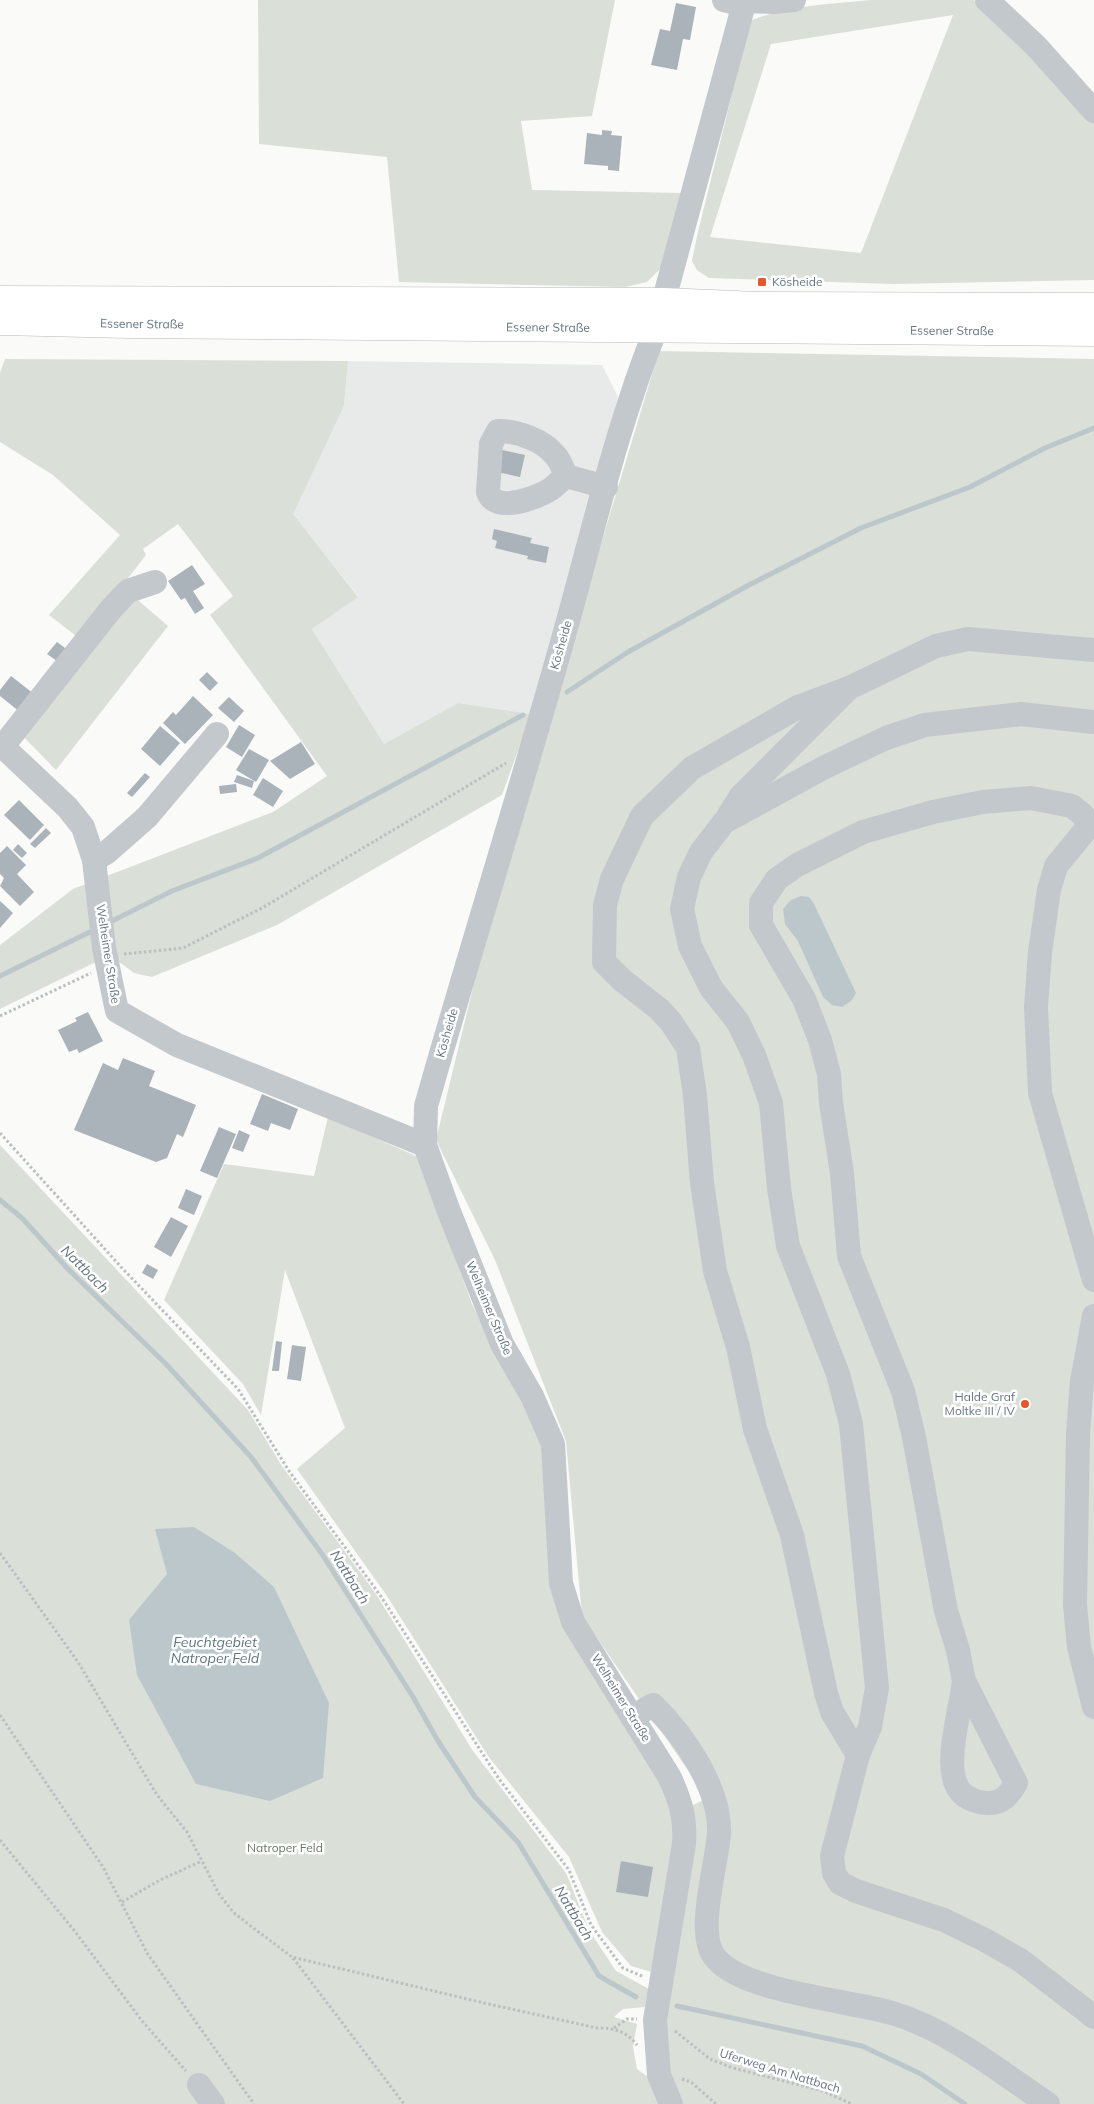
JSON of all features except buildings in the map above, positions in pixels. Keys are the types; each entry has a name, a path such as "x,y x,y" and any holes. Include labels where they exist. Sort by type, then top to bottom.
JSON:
{"main road":[{"name":"Essener Straße","path":"0,300 663,302 768,306 1094,307"},
{"name":"Essener Straße","path":"0,321 138,324 1094,332"}],"street":[{"name":"Kösheide","path":"425,1145 426,1106 532,748 641,366 656,329 740,1 794,0"},
{"path":"987,0 1036,46 1094,112"},
{"path":"566,476 606,487"},
{"path":"1,745 111,609 128,591 154,582"},
{"path":"858,1756 832,1712 826,1693 792,1535 755,1429 738,1348 715,1271 702,1183 695,1095 688,1048 659,1009 622,980 604,962 605,905 612,879 642,816 692,768 798,707 849,688 936,646 968,639 1094,650"},
{"path":"849,688 741,796 724,822 700,852 689,877 682,909 690,946 711,988 738,1022 754,1055 771,1103 779,1188 788,1246 838,1374 850,1424 877,1688 870,1727 858,1756 832,1856 834,1873 840,1883 856,1891 944,1920 983,1939 1020,1960 1094,2017"},
{"path":"724,822 825,767 886,738 925,725 1021,714 1094,722"},
{"path":"94,860 106,853 147,817 217,734"},
{"name":"Welheimer Straße","path":"1,745 67,807 83,827 94,860 106,956 117,1011 177,1045 425,1145 448,1210 502,1344 532,1396 553,1444 559,1565 566,1603 573,1622 669,1776 681,1801 685,1827 684,1844 658,2002 659,2075 671,2104"},
{"path":"964,1682 958,1650 946,1611 914,1437 903,1391 849,1256 842,1173 827,1066 804,999 761,925 761,903 777,879 797,865 863,832 933,812 983,802 1031,798 1072,806 1083,815 1089,826 1056,866 1049,890 1040,952 1036,1007 1036,1041 1040,1093 1094,1280"},
{"path":"1094,1316 1082,1382 1075,1605 1089,1692 1094,1707"},
{"path":"1076,1526 1094,1486"},
{"path":"632,1717 654,1705 673,1724 708,1781 719,1832 708,1905 707,1938 713,1956 739,1976 778,1988 891,2012 919,2023 953,2041 1048,2104"},
{"path":"199,2085 213,2104"}],"path":[{"path":"0,1016 77,982 106,956 182,948 262,908 532,748"},
{"name":"Uferweg Am Nattbach","path":"0,1133 10,1147 238,1389 290,1471 380,1595 499,1779 569,1870 591,1926 623,1968 658,2002 672,2029 710,2059 733,2068 823,2092 852,2104"},
{"path":"0,1553 78,1662 157,1795 187,1832 219,1894 233,1912 292,1957 404,2104"},
{"path":"0,1715 103,1867 147,1953 254,2104"},
{"path":"0,1840 74,1929 142,2021 199,2085"},
{"path":"122,1902 160,1880 202,1862"},
{"path":"292,1957 597,2028 614,2028 631,2037 659,2075 677,2077 691,2082 716,2104"}],"shaded area":[{"path":"348,361 602,365 618,397 531,714 458,703 384,744 312,629 358,596 292,514 344,406"}],"green space":[{"path":"258,0 615,0 592,116 521,121 532,190 681,193 661,268 647,282 625,287 399,282 387,157 259,144"},
{"path":"871,0 973,0 989,9 1050,73 1094,123 1094,280 894,284 709,278 697,270 692,261 697,236 750,21 794,8","holes":["953,15 861,253 710,237 771,44"]},
{"path":"659,351 1094,359 1094,2104 678,2104 664,2048 689,1807 707,1798 582,1616 566,1441 495,1260 436,1140 478,967 549,717"},
{"path":"5,359 348,361 344,406 293,514 358,597 312,629 384,744 458,703 531,714 502,795 277,925 152,977 134,973 110,955 0,1009 0,945 73,889 273,812 327,776 210,615 233,596 178,524 143,549 146,555 115,595 132,595 168,626 56,770 13,726 80,639 49,615 120,535 53,475 0,442 0,373"},
{"path":"328,1117 418,1157 472,1304 546,1450 550,1558 660,1772 676,1820 655,1973 631,1966 602,1932 569,1857 488,1756 387,1596 297,1469 345,1428 285,1270 261,1415 243,1384 164,1300 224,1164 314,1176"},
{"name":"Natroper Feld","path":"0,1145 248,1410 282,1466 376,1594 473,1751 566,1873 589,1930 616,1971 649,1989 645,2007 623,2009 614,2017 637,2024 633,2047 637,2069 655,2082 665,2104 0,2104"}],"water":[{"path":"801,896 809,897 814,904 856,993 851,1001 842,1007 832,1005 823,997 798,941 785,924 783,909 791,900"},
{"name":"Feuchtgebiet Natroper Feld","path":"194,1527 235,1553 274,1587 329,1703 323,1778 270,1801 196,1784 137,1675 129,1620 167,1574 155,1529"}],"waterway":[{"path":"567,692 628,652 749,585 861,528 970,487 1045,448 1094,428"},
{"path":"108,923 172,891 258,858 523,715"},
{"path":"0,976 96,929"},
{"name":"Nattbach","path":"0,1200 22,1218 67,1268 165,1363 251,1457 322,1554 475,1797 518,1842 599,1976 636,1997"},
{"name":"Nattbach","path":"677,2006 862,2046 921,2074 965,2104"}],"place":[{"name":"Kösheide","path":"762,282"},
{"name":"Halde Graf Moltke III / IV","path":"1025,1404"}]}
